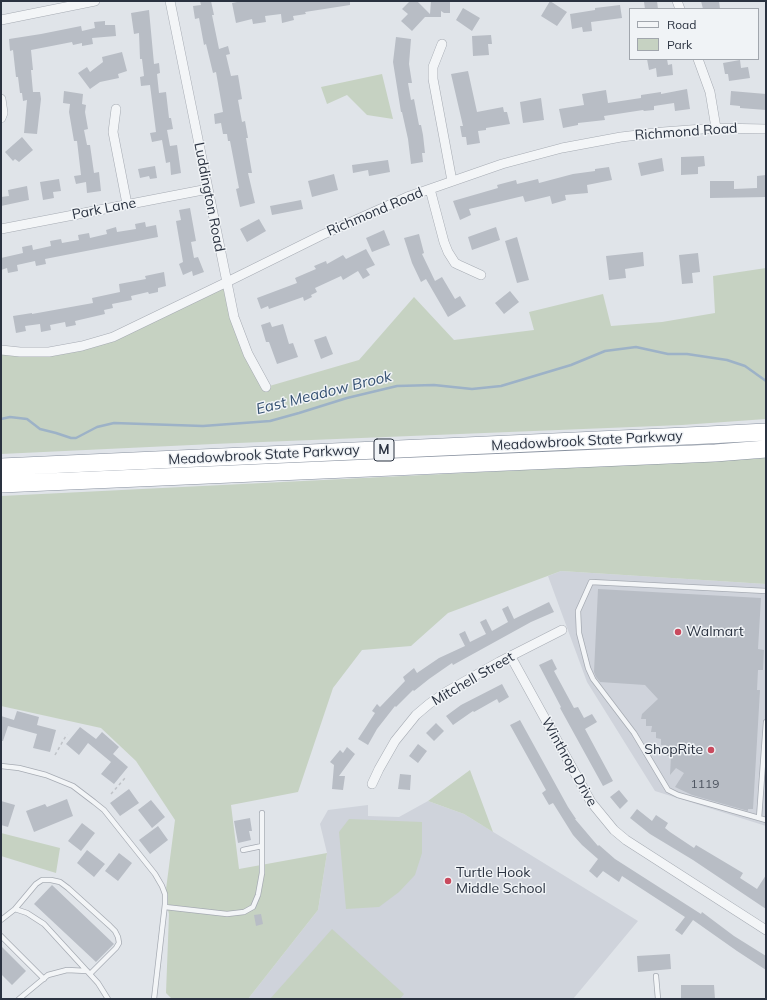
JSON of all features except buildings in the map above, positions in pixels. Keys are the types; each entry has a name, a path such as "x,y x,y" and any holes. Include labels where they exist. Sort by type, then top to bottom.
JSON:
{"highway":[{"name":"Meadowbrook State Parkway","path":"1,466 708,436 766,432"},
{"name":"Meadowbrook State Parkway","path":"1,484 766,450"}],"street":[{"path":"1,20 95,1"},
{"name":"Luddington Road","path":"170,1 234,317 248,354 266,387"},
{"path":"442,44 433,67 432,79 452,181"},
{"path":"698,60 710,92 716,128"},
{"path":"1,99 3,113 1,118"},
{"path":"116,109 113,132 127,204"},
{"name":"Richmond Road","path":"1,350 20,352 49,352 82,346 113,337 322,235 407,197 502,164 562,148 621,137 716,128 766,129"},
{"name":"Park Lane","path":"1,229 208,189"},
{"path":"430,189 448,252 455,263 459,266 481,274"},
{"name":"Mitchell Street","path":"372,784 395,741 416,715 446,692 562,630"},
{"name":"Winthrop Drive","path":"511,657 591,802 614,830 626,840 766,930"}],"lane":[{"path":"766,591 591,582 578,611 578,632 588,668 593,679 634,733 660,779 668,790 678,795 766,820"},
{"path":"760,818 766,722"},
{"path":"1,766 19,768 46,775 73,786 104,810 155,874 165,894 165,907 154,999"},
{"path":"165,907 227,914 244,912 253,907 258,895 262,873 262,812"},
{"path":"243,850 262,846"},
{"path":"1,920 15,909 36,884 42,880 51,880 60,882 68,888 110,926 118,937 119,943 116,948 88,973 67,970 48,975 19,999"},
{"path":"15,909 28,913 44,924 98,982 108,999"},
{"path":"1,936 44,979"},
{"path":"656,976 658,999"}],"path":[{"path":"54,754 67,734"},
{"path":"111,794 125,778"}],"shaded area":[{"path":"561,571 766,584 766,826 655,791 587,682 548,576"},
{"name":"Turtle Hook Middle School","path":"428,801 464,814 638,921 573,999 248,999 318,910 327,853 320,824 328,810 368,805 368,816 399,817"}],"green space":[{"path":"382,74 393,119 367,115 347,95 327,104 321,87"},
{"path":"766,268 766,419 682,425 1,454 1,350 83,346 227,282 234,317 266,387 359,360 414,297 454,340 534,330 529,312 603,294 611,326 662,322 715,313 713,276"},
{"path":"766,458 766,584 561,571 448,613 411,646 362,650 333,688 298,792 231,805 239,869 327,853 318,910 248,999 172,999 166,993 169,914 165,897 175,820 136,761 101,728 1,706 1,496"},
{"path":"470,770 493,832 464,814 428,801"},
{"path":"349,819 422,822 422,853 415,875 399,892 379,907 346,909 339,832"},
{"path":"1,833 60,848 56,873 1,856"},
{"path":"332,929 404,994 400,999 270,999"}],"waterway":[{"name":"East Meadow Brook","path":"1,419 10,417 27,419 40,429 71,438 76,438 97,427 114,423 203,426 270,421 347,398 397,386 434,385 472,389 501,386 571,365 605,351 636,347 668,354 687,354 727,360 745,366 766,381"}],"place":[{"name":"Walmart","path":"678,632"},
{"name":"ShopRite","path":"711,750"},
{"name":"Turtle Hook Middle School","path":"448,881"}]}
